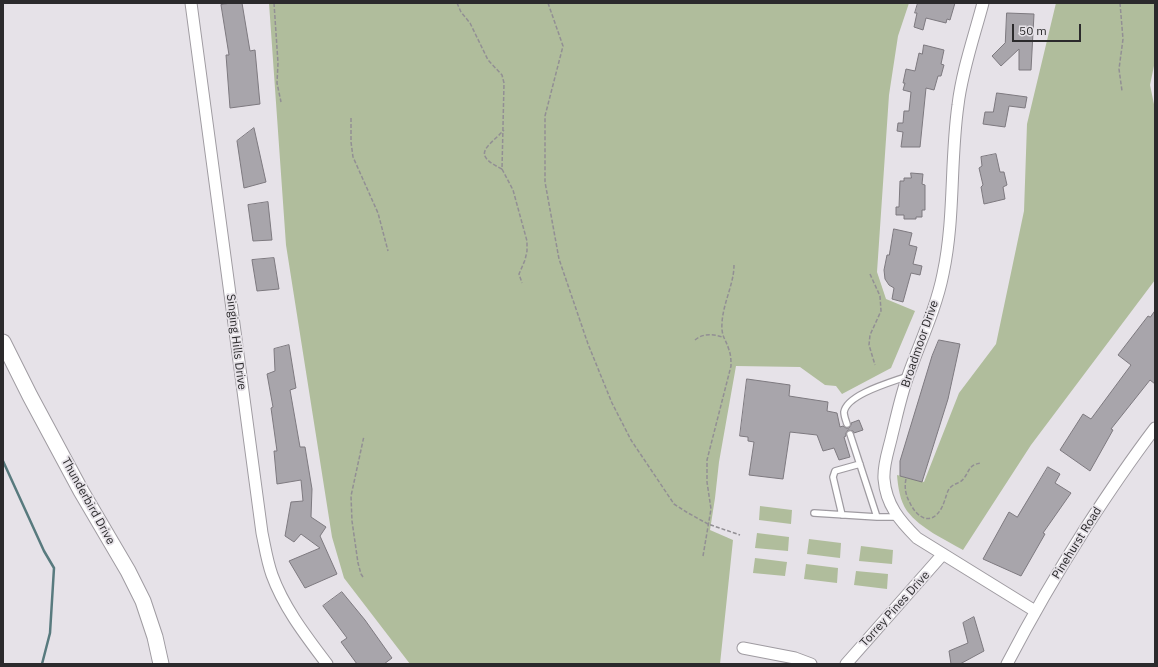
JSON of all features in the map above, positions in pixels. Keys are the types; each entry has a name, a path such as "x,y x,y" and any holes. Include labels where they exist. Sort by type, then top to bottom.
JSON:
{"street":[{"name":"Singing Hills Drive","path":"191,3 262,533 271,574 294,618 327,664"},
{"name":"Broadmoor Drive","path":"983,3 962,79 957,106 949,242 943,275 929,324 908,376 885,464 885,484 892,509 917,538 1035,611"},
{"name":"Thunderbird Drive","path":"3,342 66,464 128,571 143,601 155,637 161,664"},
{"name":"Pinehurst Road","path":"1007,664 1053,580 1112,487 1155,428"},
{"name":"Torrey Pines Drive","path":"846,664 944,554"},
{"path":"743,648 795,658 811,664"}],"lane":[{"path":"847,424 844,414 847,404 855,398 908,376"},
{"path":"850,434 877,517"},
{"path":"842,515 833,477 835,471 860,464"},
{"path":"814,513 898,517"}],"path":[{"path":"274,3 278,63 277,83 281,102"},
{"path":"457,3 460,12 470,24 488,60 502,75 504,83 502,168 513,190 526,241 527,251 519,274 522,283"},
{"path":"548,3 563,46 545,116 545,182 559,259 588,344 612,403 631,440 656,480 674,504 708,524 740,535"},
{"path":"1120,3 1123,39 1119,69 1122,91"},
{"path":"351,118 351,142 353,157 378,213 388,251"},
{"path":"502,168 487,160 484,155 488,146 504,130"},
{"path":"703,556 711,509 707,482 707,460 731,366 729,350 722,337 722,325 724,307 734,274 734,265"},
{"path":"870,274 880,296 881,311 870,335 869,345 876,365"},
{"path":"695,340 706,334 714,334 722,337"},
{"path":"363,576 358,563 352,521 351,496 364,436"},
{"path":"906,479 906,494 910,504 922,518 929,519 935,517 941,509 950,488 960,482 969,468 975,464 982,463"}],"green space":[{"path":"269,3 909,3 898,36 889,95 877,272 886,299 915,311 891,368 842,394 836,386 825,385 800,367 736,366 719,462 710,530 733,540 720,664 410,664 344,578 332,537 286,245"},
{"path":"1056,3 1155,3 1155,61 1150,85 1155,109 1155,280 1031,445 963,550 926,528 907,511 901,498 897,475 924,482 959,393 996,344 1024,211 1027,124"},
{"path":"760,506 792,510 791,524 759,520"},
{"path":"757,533 789,537 788,551 755,548"},
{"path":"809,539 841,543 840,558 807,554"},
{"path":"861,546 893,550 892,564 859,561"},
{"path":"755,558 787,562 785,576 753,573"},
{"path":"806,564 838,568 837,583 804,579"},
{"path":"856,571 888,574 887,589 854,585"}],"building":[{"path":"242,3 250,51 255,50 260,104 230,108 226,55 229,55 221,5"},
{"path":"918,3 955,3 950,20 947,19 946,23 926,18 923,30 914,27 917,13 915,13"},
{"path":"1007,13 1034,14 1031,70 1019,70 1019,49 1001,66 992,56 1005,43"},
{"path":"924,45 944,50 941,64 944,65 941,76 938,76 934,90 926,88 920,147 901,147 903,132 897,131 898,123 903,123 904,111 909,111 911,92 903,90 906,69 915,71 919,53 922,54"},
{"path":"997,93 1027,97 1025,108 1009,106 1005,127 983,124 985,112 993,112"},
{"path":"254,128 266,182 244,188 237,141"},
{"path":"996,154 1000,172 1004,172 1007,185 1003,187 1005,199 984,204 981,187 983,185 979,168 982,166 981,157"},
{"path":"911,173 923,174 922,184 925,185 925,210 922,210 922,217 916,217 916,219 904,219 904,215 896,215 896,207 899,207 900,181 904,181 904,178 911,178"},
{"path":"268,202 272,240 253,241 248,205"},
{"path":"894,229 912,233 909,245 917,247 913,264 922,266 920,275 911,273 903,302 892,299 894,288 889,285 885,279 884,270 887,255 889,255"},
{"path":"274,258 279,289 257,291 252,260"},
{"path":"1155,311 1155,384 1150,380 1111,429 1113,430 1090,471 1060,450 1083,414 1091,419 1131,365 1118,355 1148,316 1150,317"},
{"path":"939,340 960,344 948,399 922,482 900,476 900,461 932,356"},
{"path":"289,345 296,388 290,390 300,447 305,447 312,489 311,517 326,527 320,536 337,574 305,588 289,561 320,548 301,534 294,542 285,536 291,502 303,501 301,480 277,484 274,451 277,451 271,408 273,407 267,374 275,371 274,349"},
{"path":"747,379 790,385 789,396 828,402 827,411 837,413 840,427 843,426 849,428 851,423 859,420 863,430 854,433 853,431 848,430 846,436 844,437 850,457 839,460 834,448 823,451 817,435 790,432 783,479 749,475 754,442 748,441 748,437 740,436"},
{"path":"1048,467 1060,474 1055,483 1071,493 1043,533 1045,534 1021,576 983,559 1009,512 1017,517"},
{"path":"342,592 365,620 392,658 384,664 357,664 341,642 347,638 323,606"},
{"path":"974,617 984,651 960,664 951,664 949,651 968,643 963,623"}],"waterway":[{"path":"3,461 44,551 54,568 50,633 42,664"}]}
